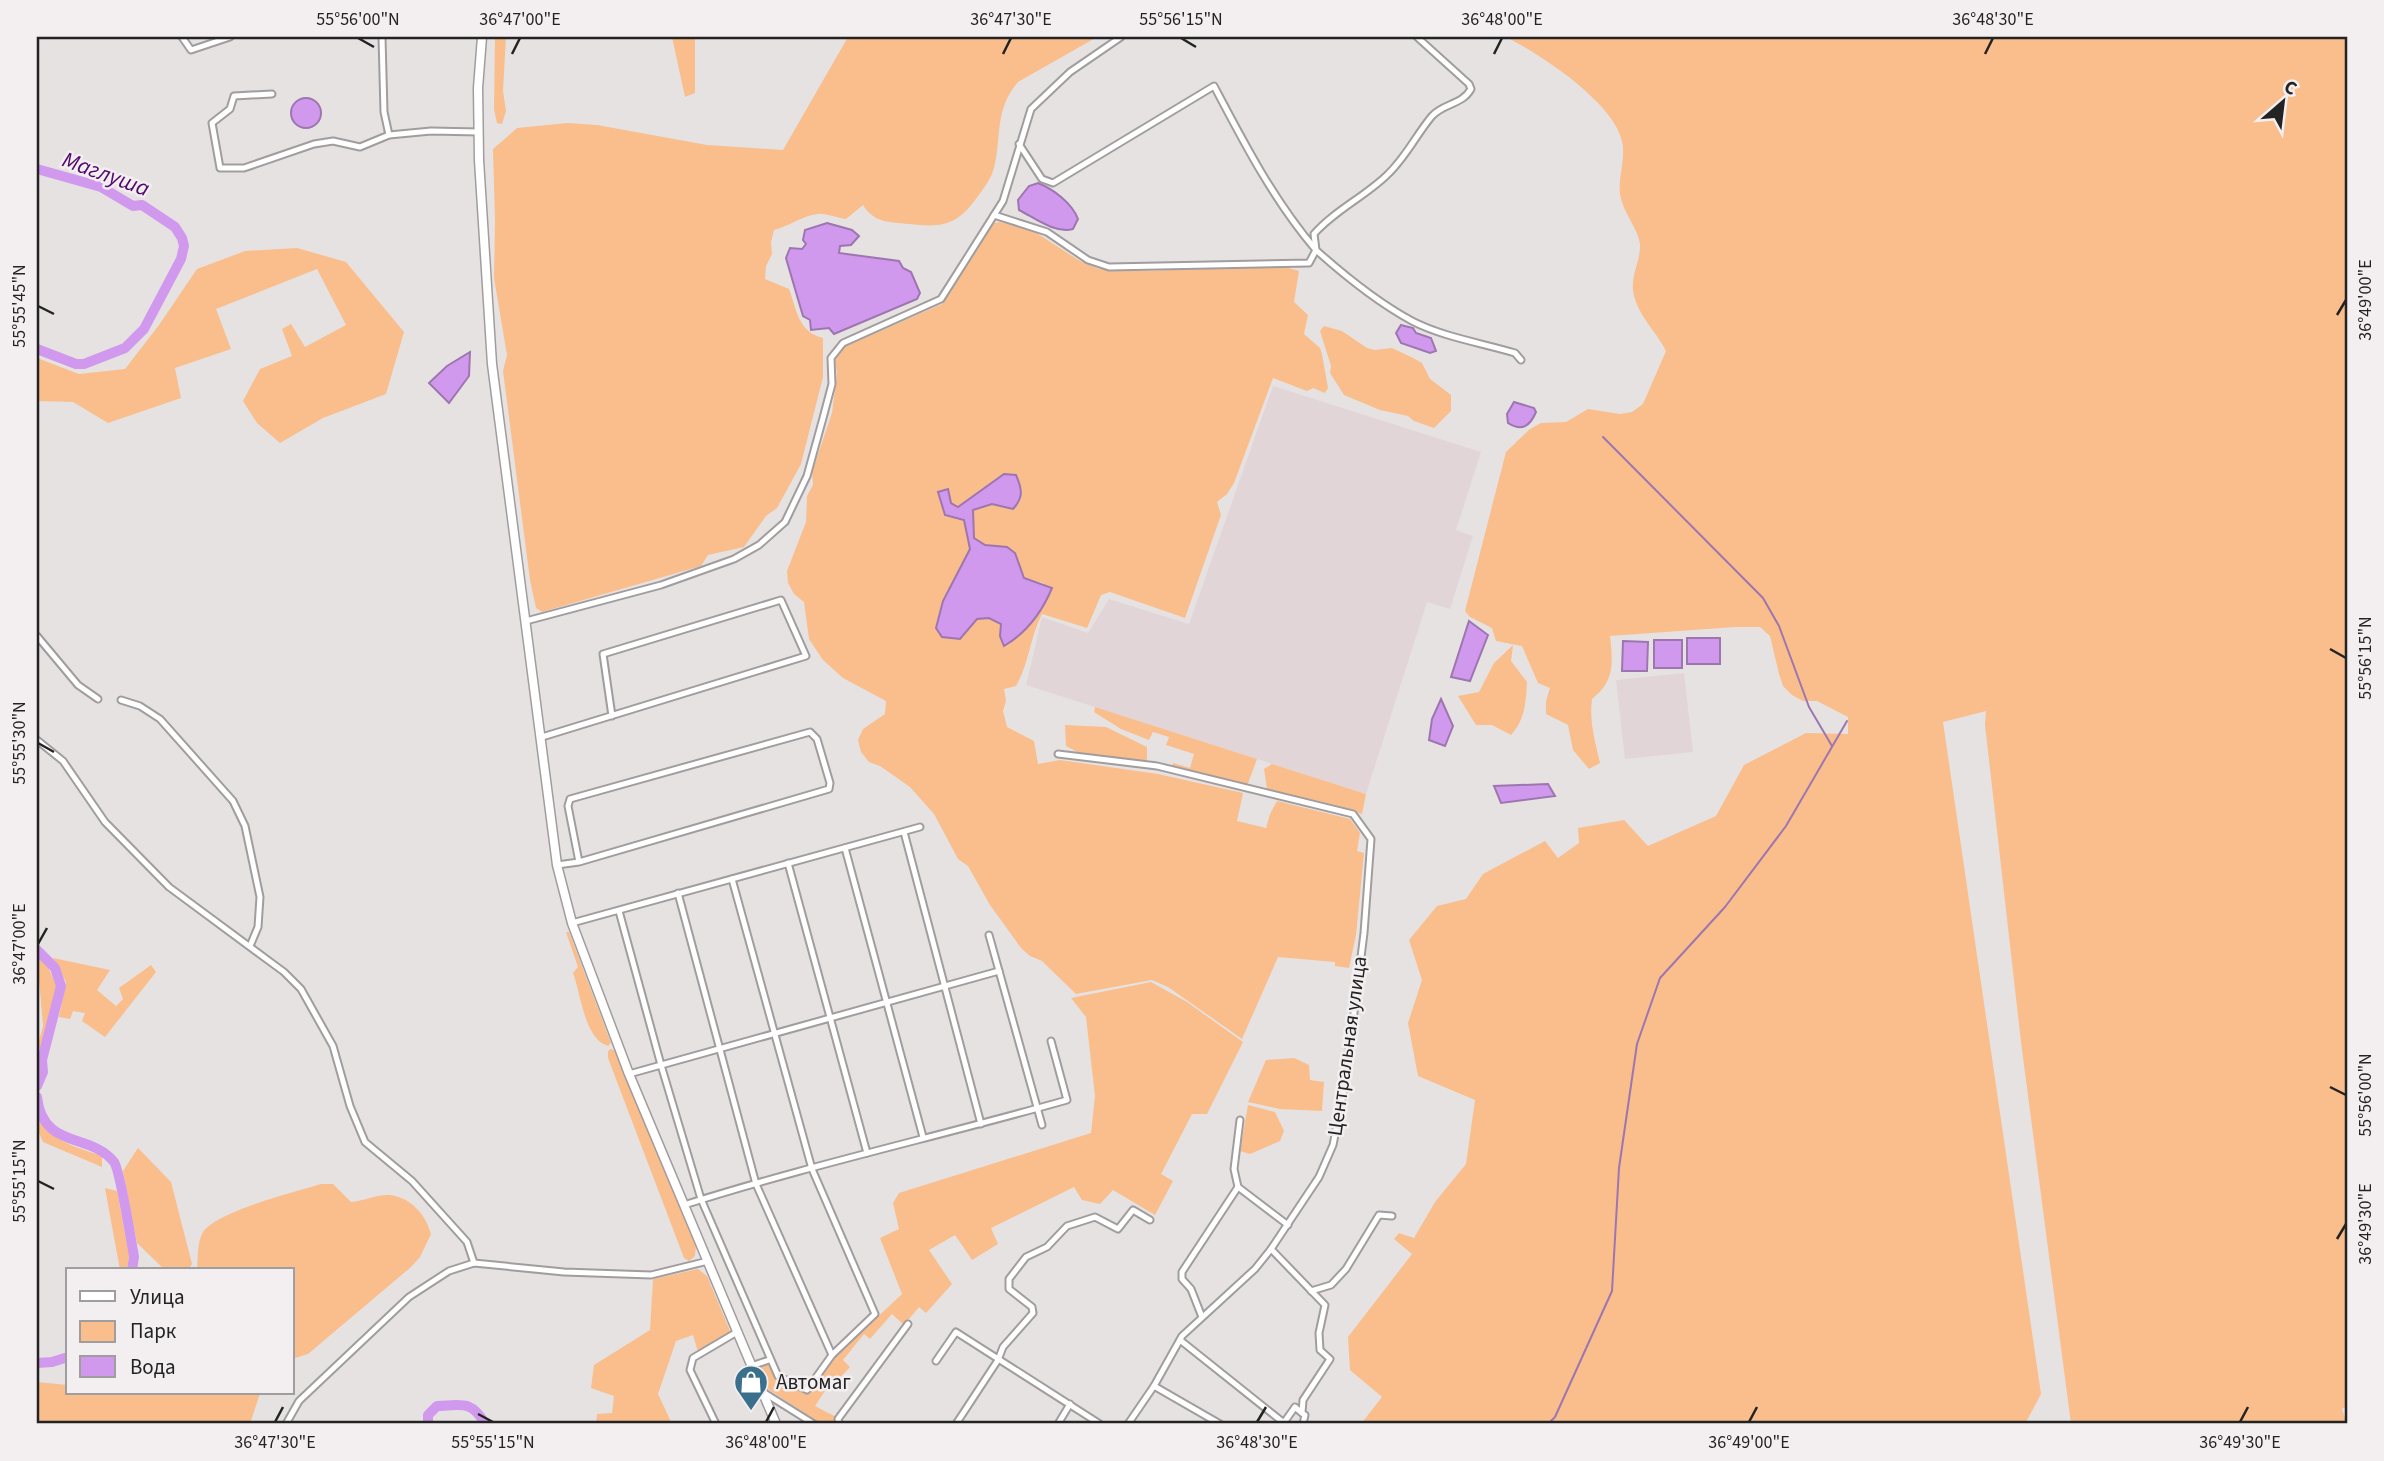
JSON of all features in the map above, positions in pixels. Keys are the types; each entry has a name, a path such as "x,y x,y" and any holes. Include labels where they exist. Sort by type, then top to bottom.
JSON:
{"main road":[{"path":"482,37 479,132 492,365 557,865 572,923 629,1074 776,1424"}],"street":[{"path":"182,37 191,50 230,37"},
{"path":"382,37 384,112 389,135"},
{"path":"526,621 661,585 734,559 758,545 785,522 807,476 832,384 831,358 835,350 843,343 942,299 1003,201 1031,109 1070,72 1121,37"},
{"path":"994,215 1047,232 1088,260 1109,267 1309,263 1316,250 1314,234 1324,223 1388,175 1434,114 1449,104 1461,101 1471,89 1469,84 1418,37"},
{"path":"1019,144 1042,178 1053,183 1214,86 1251,155 1295,226 1316,250 1376,298 1413,321 1447,334 1516,353 1521,360"},
{"path":"272,94 234,96 230,109 212,122 220,168 244,168 314,144 333,141 360,147 389,135 431,131 479,132"},
{"path":"542,737 612,716 806,656 781,600 603,654 612,716"},
{"path":"37,636 78,685 98,699"},
{"path":"121,700 139,706 160,719 233,801 246,826 260,897 258,928 250,946"},
{"path":"557,865 579,862 829,789 830,783 817,739 810,732 570,799 568,806 579,862"},
{"path":"37,740 63,761 105,822 169,887 250,946 301,989 328,1034 350,1106 365,1142 412,1181 467,1242 474,1263"},
{"name":"Центральная улица","path":"1058,754 1157,766 1353,814 1371,839 1364,933 1345,1084 1333,1145 1319,1177 1271,1249 1255,1269 1180,1340 1128,1424"},
{"path":"572,923 920,827"},
{"path":"904,832 981,1125"},
{"path":"845,848 923,1137"},
{"path":"788,863 867,1153"},
{"path":"619,911 701,1199 769,1360 778,1376 807,1390 832,1355 875,1314 812,1169 732,879"},
{"path":"678,893 756,1184 832,1355"},
{"path":"989,935 1042,1125"},
{"path":"629,1074 999,971"},
{"path":"684,1205 923,1137 981,1125 1067,1100 1052,1041"},
{"path":"1240,1121 1234,1170 1238,1187 1288,1225"},
{"path":"1202,1317 1191,1289 1182,1279 1182,1272 1238,1187"},
{"path":"956,1424 998,1360 1003,1347 1033,1313 1032,1307 1009,1289 1009,1279 1026,1257 1047,1247 1067,1226 1095,1217 1118,1229 1133,1210 1150,1220"},
{"path":"1311,1291 1331,1284 1346,1269 1379,1215 1392,1216"},
{"path":"1271,1249 1325,1305 1319,1334 1320,1350 1330,1359 1303,1400 1302,1413"},
{"path":"286,1424 299,1401 409,1297 449,1271 474,1263 564,1272 651,1275 708,1261"},
{"path":"839,1424 838,1419 908,1324"},
{"path":"716,1424 690,1370 693,1358 737,1332"},
{"path":"936,1361 956,1332 1100,1424"},
{"path":"1180,1340 1283,1424 1295,1407 1305,1415 1303,1424"},
{"path":"751,1366 769,1360"},
{"path":"1153,1386 1220,1424"},
{"path":"763,1392 814,1424"},
{"path":"1058,1424 1070,1404"}],"shaded area":[{"path":"1273,386 1481,452 1456,530 1473,536 1450,609 1427,602 1366,794 1026,685 1042,617 1088,633 1109,599 1189,624"},
{"path":"1684,673 1693,752 1625,759 1616,680"}],"green space":[{"path":"495,37 506,37 503,91 506,111 502,124 497,123 494,109"},
{"path":"672,37 695,37 695,93 685,97"},
{"path":"848,37 1097,37 1018,82 1010,92 1002,113 991,176 971,206 956,219 940,225 889,222 872,215 863,205 846,219 818,214 774,230 772,254 766,266 765,279 789,289 803,325 808,331 823,338 823,377 801,464 777,508 766,516 744,547 708,555 701,566 542,612 536,608 530,580 503,371 507,355 494,278 493,149 517,128 568,123 597,125 707,145 783,150"},
{"path":"1506,37 2347,37 2347,1406 2342,1409 2347,1424 2071,1424 2021,1042 1985,725 1986,711 1943,722 2041,1394 2025,1424 1361,1424 1382,1397 1350,1370 1348,1337 1412,1254 1394,1239 1399,1233 1414,1238 1435,1202 1466,1164 1475,1100 1418,1076 1408,1023 1422,980 1409,940 1437,906 1466,899 1483,874 1545,841 1558,858 1579,843 1578,828 1624,820 1648,846 1716,816 1744,765 1806,733 1848,734 1848,717 1817,701 1803,701 1783,686 1770,636 1760,627 1610,636 1611,671 1605,685 1592,699 1591,707 1600,763 1589,769 1573,750 1568,725 1546,714 1550,688 1538,683 1522,646 1496,641 1492,628 1470,617 1465,611 1506,452 1530,429 1541,423 1566,422 1588,409 1620,414 1632,412 1643,404 1666,351 1640,311 1634,296 1633,282 1640,244 1620,194 1623,147 1616,126 1590,95 1573,81"},
{"path":"1000,222 1035,232 1080,261 1099,269 1148,271 1282,266 1299,271 1294,302 1308,315 1304,334 1320,348 1328,388 1325,393 1313,388 1307,391 1273,378 1234,483 1227,494 1217,502 1221,515 1185,618 1110,592 1101,595 1087,628 1042,614 1016,686 1004,689 1006,701 1003,711 1007,727 1034,741 1038,764 1060,760 1158,774 1243,793 1237,821 1266,828 1277,801 1350,819 1360,833 1357,851 1364,853 1356,935 1349,968 1335,966 1335,962 1278,957 1242,1039 1168,987 1152,980 1076,994 1042,961 1021,948 990,905 968,866 958,859 934,814 910,787 880,766 869,762 861,752 858,740 863,729 885,714 886,701 843,678 823,660 809,639 804,602 794,594 788,583 787,571 806,522 807,496 813,485 812,472 832,413 837,373 835,361 841,350 942,304 994,223","holes":["1004,474 1016,475 1022,490 1020,501 992,504 973,510 974,538 985,545 1007,547 1015,553 1024,578 1043,583 1032,620 1022,633 1004,645 1000,636 1001,624 989,618 977,619 943,601 970,549 964,520 939,492 948,489 951,503 958,507"]},
{"path":"297,248 346,262 404,332 386,394 323,418 280,443 257,423 243,401 260,369 292,356 282,329 291,324 305,347 346,325 317,269 216,309 231,349 175,368 181,398 108,423 73,402 37,401 37,358 79,374 125,369 197,269 245,251"},
{"path":"1324,326 1342,331 1367,348 1392,348 1422,363 1430,379 1451,395 1451,411 1434,428 1408,416 1380,410 1344,395 1330,373 1331,366 1320,331"},
{"path":"1513,645 1511,661 1527,682 1522,717 1511,735 1492,725 1476,725 1458,696 1479,692 1494,663"},
{"path":"1095,707 1257,759 1247,786 1172,768 1173,763 1190,768 1194,754 1166,745 1169,737 1153,732 1149,740 1121,729 1094,712"},
{"path":"1065,725 1106,727 1147,747 1147,761 1079,753 1066,746"},
{"path":"1272,764 1366,794 1362,814 1267,789 1264,769"},
{"path":"566,932 569,932 611,1043 608,1046 600,1042 588,1025 573,973 578,967"},
{"path":"37,956 48,967 57,987 42,1049 37,1048 43,1026"},
{"path":"53,958 110,970 97,990 116,1006 123,999 119,988 151,965 156,972 105,1037 82,1021 85,1013 73,1011 70,1019 59,1017 66,982"},
{"path":"1151,982 1187,1002 1243,1042 1207,1114 1192,1114 1161,1174 1173,1181 1155,1215 1113,1190 1100,1204 1082,1200 1074,1187 991,1228 998,1244 972,1260 955,1235 929,1250 952,1284 926,1313 919,1307 904,1325 892,1314 870,1339 864,1334 843,1360 850,1367 836,1382 830,1383 815,1406 836,1417 836,1424 821,1424 768,1389 758,1368 768,1364 777,1379 809,1394 835,1357 902,1294 880,1238 899,1229 893,1203 899,1193 1091,1133 1095,1096 1086,1017 1071,998"},
{"path":"608,1051 616,1051 696,1244 695,1256 689,1261 684,1258 608,1058"},
{"path":"1294,1058 1309,1065 1310,1080 1324,1082 1322,1111 1280,1109 1248,1102 1266,1060"},
{"path":"1248,1105 1275,1112 1284,1131 1280,1141 1250,1154 1240,1151"},
{"path":"37,1112 56,1137 102,1156 102,1167 43,1142 37,1129"},
{"path":"138,1148 171,1182 192,1264 189,1268 163,1268 137,1243 123,1171"},
{"path":"321,1184 333,1184 351,1202 385,1195 404,1199 421,1214 431,1234 420,1257 411,1267 308,1354 294,1358 294,1268 197,1268 203,1232 224,1217 258,1203"},
{"path":"105,1188 117,1191 129,1256 127,1268 120,1268"},
{"path":"698,1269 707,1276 730,1331 698,1352 693,1335 676,1341 658,1394 672,1424 596,1424 597,1414 612,1413 614,1396 591,1388 594,1365 650,1330 653,1279"},
{"path":"37,1382 66,1385 66,1394 260,1394 250,1424 37,1424"}],"water":[{"path":"306,98 312,99 320,107 320,119 312,127 306,128 300,127 292,119 291,113 292,107 300,99"},
{"path":"1038,183 1056,193 1071,207 1078,219 1073,229 1052,227 1019,210 1018,200 1029,186"},
{"path":"827,223 852,230 859,236 851,245 840,246 839,253 899,261 903,268 911,272 920,293 917,299 834,334 829,328 811,330 810,320 803,316 786,258 790,248 802,249 806,244 803,240 805,230"},
{"path":"1401,325 1431,338 1436,351 1430,353 1401,343 1396,333"},
{"path":"470,352 469,376 449,403 429,383 447,366"},
{"path":"1514,402 1534,408 1536,412 1525,426 1517,427 1508,423 1507,414"},
{"path":"1004,474 1016,475 1021,489 1019,501 1013,509 992,504 973,510 974,538 985,545 1007,547 1015,553 1024,578 1052,588 1032,621 1004,646 1000,636 1001,624 989,618 977,619 960,639 942,637 936,628 943,601 970,549 964,520 945,515 938,492 948,489 951,503 958,507"},
{"path":"1469,621 1488,635 1470,681 1451,677"},
{"path":"1687,638 1720,638 1720,664 1687,664"},
{"path":"1654,640 1682,640 1682,668 1654,668"},
{"path":"1623,641 1648,642 1647,671 1622,671"},
{"path":"1441,699 1453,726 1445,746 1429,740 1432,719"},
{"path":"1548,784 1555,796 1501,803 1494,786"}],"waterway":[{"name":"Маглуша","path":"37,169 101,187 133,206 142,205 175,227 184,246 181,259 144,329 125,348 84,364 76,364 37,349"},
{"path":"1603,437 1763,598 1779,626 1809,707 1832,746"},
{"path":"1548,1424 1555,1417 1612,1291 1619,1168 1637,1044 1660,978 1725,907 1786,826 1847,721"},
{"name":"Маглуша","path":"37,950 55,968 61,986 42,1060 43,1072 37,1086"},
{"name":"Маглуша","path":"37,1097 41,1114 48,1125 58,1133 104,1153 114,1162 134,1257 132,1268"},
{"name":"Маглуша","path":"37,1363 66,1358"},
{"name":"Маглуша","path":"428,1424 428,1415 437,1406 460,1405 471,1407 485,1424"}],"place":[{"name":"Автомаг","path":"751,1412"}]}
